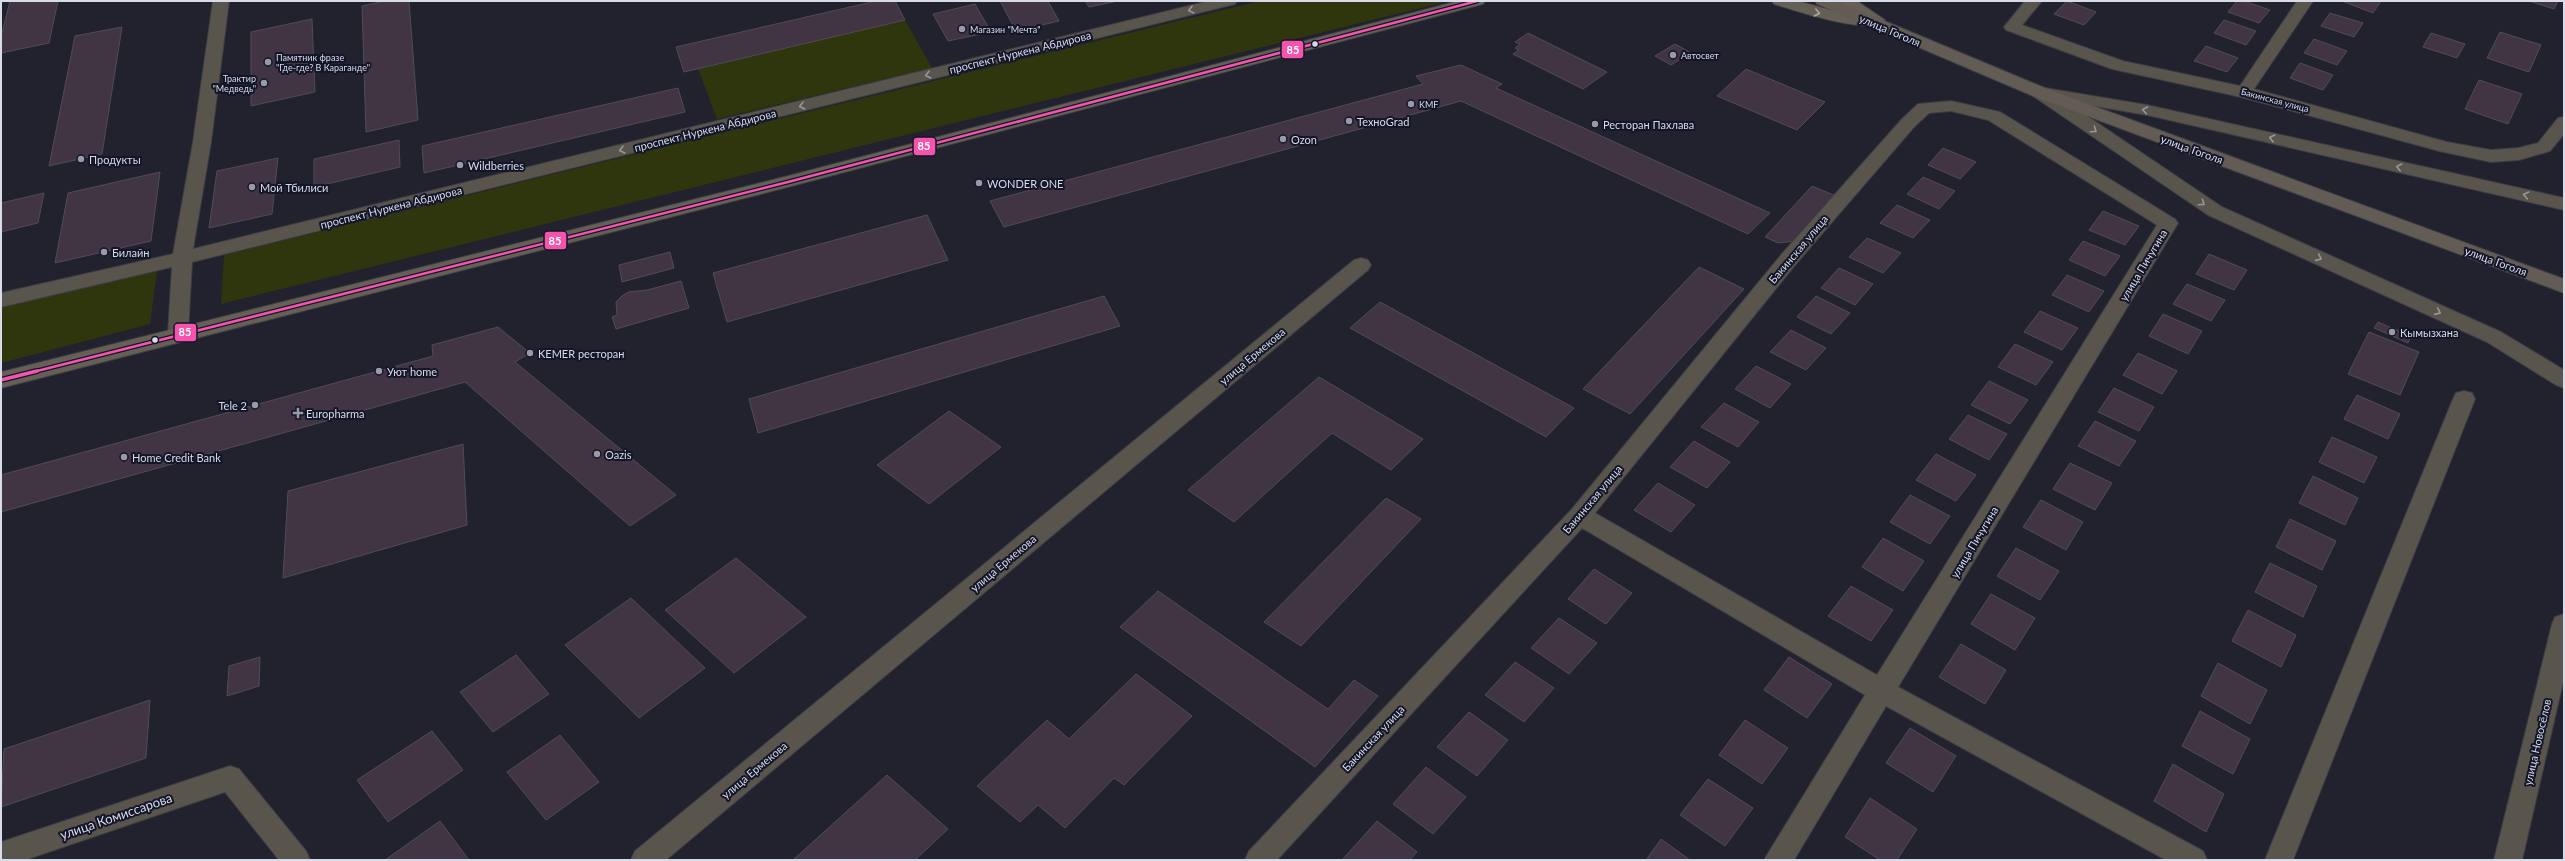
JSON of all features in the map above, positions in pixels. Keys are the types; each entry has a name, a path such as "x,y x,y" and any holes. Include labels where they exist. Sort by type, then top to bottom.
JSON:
{"highway":[{"name":"улица Гоголя","path":"1823,1 2039,92 2564,286"}],"main road":[{"path":"1,380 178,333 564,239 895,154 1476,1"},
{"path":"1780,1 1848,20 1868,20"},
{"path":"1846,1 1897,32"}],"street":[{"path":"178,333 182,258 202,142 221,1"},
{"name":"проспект Нуркена Абдирова","path":"1,300 182,258 1228,1"},
{"name":"Бакинская улица","path":"2034,1 2012,27 2118,65 2244,92 2445,147 2491,156 2519,154 2544,147 2564,122"},
{"path":"2244,92 2305,1"},
{"path":"2039,92 2147,110 2564,204"},
{"path":"2039,92 2215,211 2494,337 2564,380"},
{"name":"Бакинская улица","path":"1259,860 1580,515 1788,260 1908,123 1924,108 1951,106 1994,116 2168,223"},
{"name":"улица Пичугина","path":"1778,860 1883,692 2168,223"},
{"name":"улица Ермекова","path":"645,860 1360,265"},
{"path":"2279,860 2464,399"},
{"path":"1580,515 1883,692 2193,860"},
{"name":"улица Новосёлов","path":"2508,860 2564,624"},
{"name":"улица Комиссарова","path":"1,855 230,778 296,860"}],"green space":[{"path":"1260,1 1449,1 221,304 224,255"},
{"path":"905,20 932,68 717,119 698,69"},
{"path":"158,264 150,324 1,363 1,302"}],"building":[{"path":"10,1 58,1 49,43 1,53 1,37"},
{"path":"385,1 409,1 418,120 366,132 362,6"},
{"path":"876,1 895,1 905,20 684,72 676,47"},
{"path":"1000,1 1048,1 1059,21 1016,31"},
{"path":"1085,1 1118,1 1089,7"},
{"path":"2067,1 2096,12 2084,25 2054,14"},
{"path":"2237,1 2244,1 2270,10 2259,23 2228,12"},
{"path":"2342,1 2381,1 2373,13"},
{"path":"2529,1 2558,1 2554,9"},
{"path":"975,4 991,32 948,41 933,14"},
{"path":"2330,13 2363,23 2354,37 2321,26"},
{"path":"312,19 315,92 251,106 251,32"},
{"path":"2224,20 2256,31 2246,45 2214,33"},
{"path":"122,27 102,154 49,166 75,36"},
{"path":"2500,32 2541,45 2529,72 2487,58"},
{"path":"1528,33 1607,72 1583,89 1513,54 1519,50 1515,48 1520,44 1515,42"},
{"path":"2431,33 2465,44 2457,58 2423,47"},
{"path":"2314,39 2347,51 2337,65 2304,53"},
{"name":"Автосвет","path":"1675,44 1691,53 1671,65 1655,56"},
{"path":"2206,46 2238,58 2227,72 2194,61"},
{"path":"2300,63 2333,75 2323,90 2290,78"},
{"path":"1461,65 1502,84 1496,88 1770,213 1748,234 1461,101 1004,227 990,201 1423,84 1416,76"},
{"path":"1746,69 1825,102 1797,130 1717,96"},
{"path":"2479,80 2522,94 2508,124 2465,109"},
{"path":"678,88 685,112 424,173 422,146"},
{"path":"399,140 400,167 314,187 314,159"},
{"path":"1943,148 1976,162 1960,179 1928,165"},
{"path":"278,158 272,214 209,228 217,171"},
{"path":"160,172 151,241 55,263 68,193"},
{"path":"1923,177 1955,191 1939,209 1907,194"},
{"path":"1812,186 1836,196 1795,241 1778,243 1765,237"},
{"path":"44,193 38,223 1,232 1,203"},
{"path":"1897,205 1930,220 1913,238 1880,223"},
{"path":"2103,211 2139,226 2125,245 2089,230"},
{"path":"927,215 948,260 727,322 713,273"},
{"path":"1867,238 1901,253 1883,273 1849,257"},
{"path":"2083,241 2120,256 2105,276 2069,260"},
{"path":"670,252 674,268 622,282 619,265"},
{"path":"2209,254 2247,270 2234,290 2196,274"},
{"path":"1699,267 1744,289 1630,414 1583,389"},
{"path":"1839,268 1873,284 1855,305 1821,288"},
{"path":"2067,275 2104,291 2089,312 2052,295"},
{"path":"681,281 689,308 616,329 612,317 617,315 616,302 622,296 628,292 647,290"},
{"path":"2187,284 2225,300 2211,321 2173,304"},
{"path":"1104,296 1120,326 758,433 749,399"},
{"path":"1816,296 1850,313 1831,334 1797,317"},
{"path":"1380,302 1574,408 1546,437 1350,328"},
{"path":"2040,311 2078,328 2062,350 2024,332"},
{"path":"2163,314 2202,331 2188,354 2149,336"},
{"name":"Кымызхана","path":"2378,322 2411,336 2408,343 2374,328"},
{"path":"498,327 530,353 515,362 676,495 630,526 465,382 1,512 1,475 433,356 432,345"},
{"path":"1791,330 1826,348 1806,370 1770,352"},
{"path":"2369,332 2419,352 2400,395 2348,374"},
{"path":"2015,344 2053,362 2036,385 1998,367"},
{"path":"2138,353 2177,371 2162,394 2123,375"},
{"path":"1756,366 1791,384 1770,408 1735,389"},
{"path":"1319,377 1423,439 1391,470 1332,433 1234,522 1188,490"},
{"path":"1989,381 2028,400 2010,424 1971,405"},
{"path":"2114,388 2154,407 2139,431 2098,412"},
{"path":"2357,395 2400,414 2388,439 2344,419"},
{"path":"1724,403 1759,422 1738,447 1701,427"},
{"path":"949,411 1001,447 929,504 877,465"},
{"path":"1968,415 2007,434 1989,460 1949,439"},
{"path":"2095,421 2136,441 2119,466 2078,446"},
{"path":"2332,437 2377,457 2364,483 2319,462"},
{"path":"1694,441 1730,462 1707,488 1670,467"},
{"path":"463,444 467,525 283,578 288,491"},
{"path":"1936,454 1976,475 1956,501 1916,480"},
{"path":"2070,463 2112,483 2095,510 2053,489"},
{"path":"2313,476 2358,498 2345,525 2299,503"},
{"path":"1658,483 1695,505 1671,532 1634,510"},
{"path":"1910,495 1950,516 1930,544 1890,522"},
{"path":"1386,498 1421,519 1301,646 1264,622"},
{"path":"2041,500 2083,522 2066,550 2023,527"},
{"path":"2290,519 2336,541 2322,570 2276,547"},
{"path":"1883,538 1924,561 1903,591 1862,567"},
{"path":"2016,548 2059,571 2040,600 1997,576"},
{"path":"736,558 806,617 734,673 665,610"},
{"path":"2270,563 2317,586 2303,617 2255,592"},
{"path":"1594,569 1632,593 1606,624 1568,599"},
{"path":"1851,586 1893,610 1871,641 1828,616"},
{"path":"1158,591 1328,709 1354,680 1378,696 1315,767 1120,627"},
{"path":"1991,594 2035,618 2015,650 1971,624"},
{"path":"631,598 705,668 639,718 565,645"},
{"path":"2248,610 2296,635 2281,667 2232,641"},
{"path":"1559,618 1597,643 1569,674 1531,648"},
{"path":"1961,644 2006,670 1985,704 1939,677"},
{"path":"516,655 549,694 493,732 460,692"},
{"path":"260,657 259,686 227,696 229,666"},
{"path":"1789,657 1832,684 1807,718 1764,690"},
{"path":"1515,662 1554,688 1524,722 1485,695"},
{"path":"2218,663 2267,690 2250,724 2201,696"},
{"path":"1136,674 1192,716 1124,785 1114,778 1065,828 1038,805 1020,822 977,786 1047,720 1069,739"},
{"path":"150,700 146,758 1,807 4,749"},
{"path":"2200,711 2250,739 2233,774 2182,746"},
{"path":"1469,712 1508,740 1477,776 1437,747"},
{"path":"1745,720 1788,748 1762,784 1719,755"},
{"path":"1910,728 1956,756 1933,792 1886,763"},
{"path":"432,731 463,770 388,822 357,780"},
{"path":"560,735 599,782 546,820 507,772"},
{"path":"2173,764 2224,794 2206,832 2154,801"},
{"path":"1426,767 1466,797 1433,834 1393,804"},
{"path":"887,775 948,829 915,860 793,860"},
{"path":"1708,779 1753,808 1725,846 1680,815"},
{"path":"1870,798 1917,829 1897,860 1880,860 1845,837"},
{"path":"440,821 469,860 385,860"},
{"path":"1377,821 1417,852 1410,860 1342,860"},
{"path":"1661,839 1690,860 1646,860"}],"transit line":[{"name":"85","path":"1,380 788,182 1477,1"}],"place":[{"name":"Магазин \"Мечта\"","path":"962,29"},
{"name":"Автосвет","path":"1673,55"},
{"name":"Памятник фразе \"Где-где? В Караганде\"","path":"268,62"},
{"name":"Трактир \"Медведь\"","path":"264,83"},
{"name":"KMF","path":"1411,104"},
{"name":"ТехноGrad","path":"1349,121"},
{"name":"Ресторан Пахлава","path":"1595,124"},
{"name":"Ozon","path":"1283,139"},
{"name":"Продукты","path":"81,159"},
{"name":"Wildberries","path":"460,165"},
{"name":"WONDER ONE","path":"979,183"},
{"name":"Мой Тбилиси","path":"252,187"},
{"name":"Билайн","path":"104,252"},
{"name":"Кымызхана","path":"2392,332"},
{"name":"KEMER ресторан","path":"530,353"},
{"name":"Уют home","path":"379,371"},
{"name":"Tele 2","path":"255,405"},
{"name":"Europharma","path":"298,413"},
{"name":"Oazis","path":"597,454"},
{"name":"Home Credit Bank","path":"124,457"}]}
